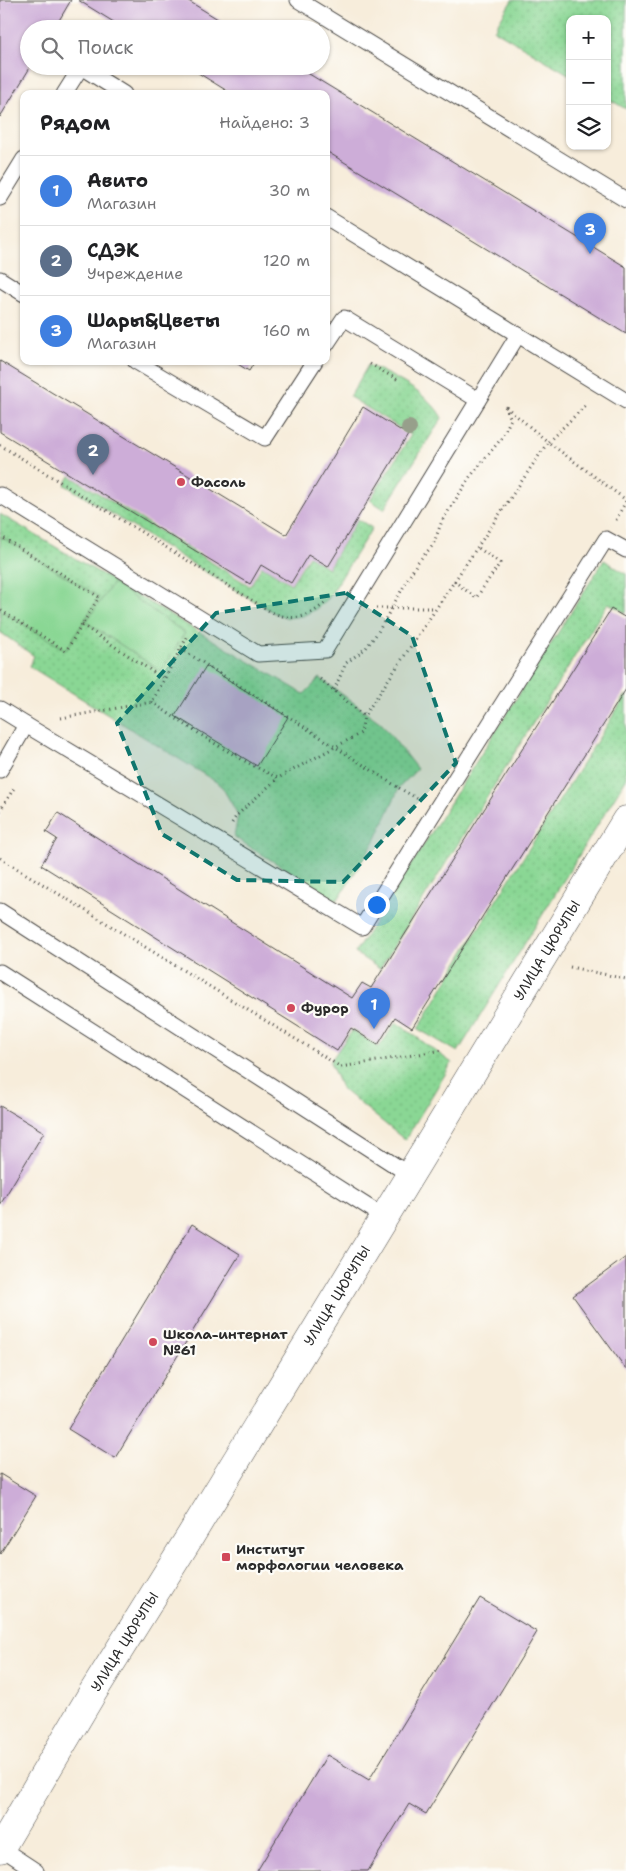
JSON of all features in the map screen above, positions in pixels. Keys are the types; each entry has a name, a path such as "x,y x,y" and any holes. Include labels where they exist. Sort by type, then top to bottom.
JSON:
{"street":[{"name":"УЛИЦА ЦЮРУПЫ","path":"0,1849 98,1684 191,1535 626,820"}],"lane":[{"path":"298,0 626,200"},
{"path":"67,90 76,75"},
{"path":"93,75 117,90"},
{"path":"0,198 20,166"},
{"path":"330,220 626,401"},
{"path":"0,279 20,292"},
{"path":"330,339 344,318 478,400"},
{"path":"0,495 258,654 325,650 518,334"},
{"path":"142,365 265,438 312,365"},
{"path":"0,708 362,927 606,539 626,550"},
{"path":"0,770 26,725"},
{"path":"0,912 410,1175"},
{"path":"0,972 384,1217"},
{"path":"0,1849 36,1871"}],"path":[{"path":"370,364 402,382"},
{"path":"237,815 278,778 361,734 364,716 548,442 603,388"},
{"path":"334,690 346,663 366,648 391,609 417,562 433,545 442,521 470,476 501,439 511,419 505,406 548,442 626,500"},
{"path":"0,445 271,612 283,617 293,618 307,615 328,601"},
{"path":"0,536 99,597 66,651 0,610"},
{"path":"454,581 476,598 500,564 477,547"},
{"path":"356,599 368,607 391,609 436,608"},
{"path":"152,702 199,617"},
{"path":"82,625 164,679"},
{"path":"180,649 399,788"},
{"path":"320,679 364,716"},
{"path":"26,725 152,702 256,768 278,778"},
{"path":"0,811 15,786"},
{"path":"0,858 341,1067 443,1050"},
{"path":"540,962 626,978"}],"highlighted area":[{"path":"346,593 412,636 456,763 343,882 237,880 162,834 117,723 216,613"}],"green space":[{"path":"512,0 626,0 626,109 611,100 611,15 566,15 566,73 494,30"},
{"path":"368,365 388,374 419,393 429,401 442,418 384,509 370,500 411,435 350,397"},
{"path":"70,476 250,586 262,566 291,584 309,556 328,568 358,519 372,528 328,599 316,609 303,616 288,618 276,614 217,579 65,485"},
{"path":"0,514 304,694 320,678 381,723 417,769 399,788 375,841 337,901 234,837 238,815 221,785 29,666 34,656 0,632"},
{"path":"0,536 99,597 66,650 0,610"},
{"path":"604,560 626,574 626,613 608,603 380,969 355,953"},
{"path":"113,583 185,633 161,671 86,622"},
{"path":"626,695 626,779 458,1052 418,1029 473,937"},
{"path":"396,1022 452,1063 405,1140 341,1088 330,1062 352,1030 379,1047"}],"building":[{"path":"0,0 71,0 59,20 20,20 20,75 26,75 0,117"},
{"path":"78,0 187,0 219,20 110,20"},
{"path":"201,75 311,75 626,267 626,334 330,153 330,90 226,90"},
{"path":"0,361 286,535 363,407 408,435 328,567 308,555 291,583 261,565 250,584 0,432"},
{"path":"239,365 253,365 249,371"},
{"path":"611,609 626,618 626,689 412,1028 395,1017 378,1045 351,1028 337,1051 41,865 57,839 46,832 58,813 352,998 362,983 371,988"},
{"path":"206,666 288,717 257,766 175,716"},
{"path":"0,1106 44,1132 0,1205"},
{"name":"Школа-интернат №61","path":"192,1224 240,1254 115,1458 68,1429"},
{"path":"626,1257 626,1369 573,1296"},
{"path":"0,1474 36,1496 0,1554"},
{"path":"480,1598 537,1632 426,1814 409,1804 368,1871 257,1871 327,1755 369,1780"}],"place":[{"name":"Шары&Цветы","path":"590,254"},
{"name":"СДЭК","path":"93,475"},
{"name":"Фасоль","path":"181,482"},
{"name":"Фурор","path":"291,1008"},
{"name":"Авито","path":"374,1029"},
{"name":"Школа-интернат №61","path":"153,1342"},
{"name":"Институт морфологии человека","path":"226,1557"}]}
